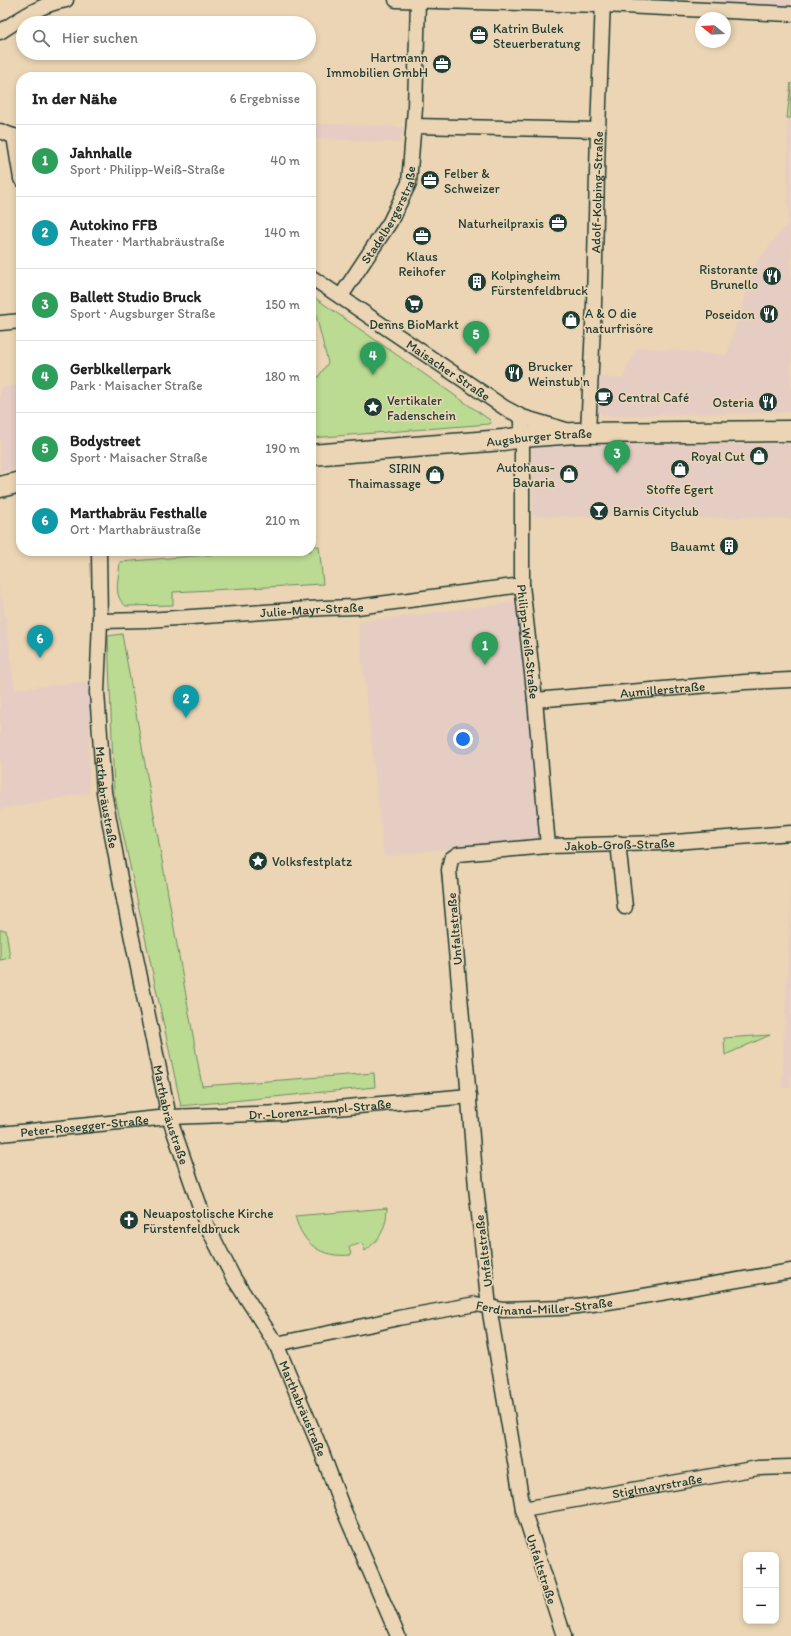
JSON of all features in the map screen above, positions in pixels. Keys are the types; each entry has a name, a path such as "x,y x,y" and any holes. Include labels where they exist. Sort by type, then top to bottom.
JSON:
{"street":[{"path":"23,16 52,3 66,0"},
{"path":"396,0 603,3 791,14"},
{"name":"Stadelbergerstraße","path":"341,296 390,222 405,194 409,183 414,126 418,0"},
{"name":"Adolf-Kolping-Straße","path":"581,433 594,289 603,3"},
{"path":"0,32 16,21"},
{"path":"414,126 598,130"},
{"path":"0,131 16,136"},
{"name":"Maisacher Straße","path":"316,280 432,359 522,417 581,433"},
{"path":"0,323 16,321"},
{"name":"Philipp-Weiß-Straße","path":"522,417 522,585 535,700 548,846"},
{"name":"Augsburger Straße","path":"768,431 791,420"},
{"name":"Augsburger Straße","path":"316,454 581,433 791,431"},
{"path":"0,487 16,483"},
{"name":"Marthabräustraße","path":"99,556 100,621 97,692 104,792 124,900 170,1117 206,1224 213,1240 233,1277 276,1344 321,1450 341,1504 398,1636"},
{"name":"Julie-Mayr-Straße","path":"100,621 146,620 357,607 522,585"},
{"name":"Aumillerstraße","path":"535,700 745,682 791,680"},
{"name":"Jakob-Groß-Straße","path":"451,859 458,854 548,846 661,843 791,833"},
{"path":"618,844 625,907"},
{"name":"Unfaltstraße","path":"451,859 449,870 469,1096 476,1197 490,1307 523,1509 564,1636"},
{"name":"Dr.-Lorenz-Lampl-Straße","path":"170,1117 281,1113 469,1096"},
{"name":"Peter-Rosegger-Straße","path":"0,1134 170,1117"},
{"name":"Ferdinand-Miller-Straße","path":"276,1344 398,1318 476,1304 503,1310 561,1308 608,1302 791,1271"},
{"name":"Stiglmayrstraße","path":"523,1509 758,1468 791,1467"}],"shaded area":[{"path":"685,0 791,0 791,9 685,5"},
{"path":"791,80 791,412 605,416 594,408 595,376 622,379 637,347 727,355 754,265 788,223 787,118"},
{"path":"316,123 402,127 401,143 316,138"},
{"path":"16,385 16,469 0,472 0,388"},
{"path":"532,444 791,444 791,519 744,517 533,516"},
{"path":"0,581 15,689 90,681 89,793 0,809"},
{"path":"518,602 543,838 384,856 358,622"},
{"path":"791,880 791,1088 782,1088"}],"green space":[{"path":"791,83 791,118 787,118"},
{"path":"316,298 490,420 491,423 316,438 316,380 328,363 316,315"},
{"path":"316,546 319,546 323,584 173,592 173,605 126,606 119,597 117,586 120,562 194,556 316,556"},
{"path":"122,634 202,1086 374,1073 375,1087 181,1106 114,791 108,636"},
{"path":"0,930 6,930 10,958 0,960"},
{"path":"770,1035 725,1055 724,1038"},
{"path":"387,1208 384,1227 379,1237 365,1251 362,1243 349,1247 351,1255 330,1254 314,1247 298,1226 295,1216"}],"place":[{"name":"Katrin Bulek Steuerberatung","path":"479,35"},
{"name":"Hartmann Immobilien GmbH","path":"442,64"},
{"name":"Felber & Schweizer","path":"430,180"},
{"name":"Naturheilpraxis","path":"558,223"},
{"name":"Klaus Reihofer","path":"422,236"},
{"name":"Ristorante Brunello","path":"772,276"},
{"name":"Kolpingheim Fürstenfeldbruck","path":"477,282"},
{"name":"Denns BioMarkt","path":"414,304"},
{"name":"Poseidon","path":"769,314"},
{"name":"A & O die naturfrisöre","path":"571,320"},
{"name":"Bodystreet","path":"476,354"},
{"name":"Brucker Weinstub'n","path":"514,373"},
{"name":"Gerblkellerpark","path":"373,375"},
{"name":"Central Café","path":"604,397"},
{"name":"Osteria","path":"768,402"},
{"name":"Vertikaler Fadenschein","path":"373,407"},
{"name":"Royal Cut","path":"759,456"},
{"name":"Stoffe Egert","path":"680,469"},
{"name":"Ballett Studio Bruck","path":"617,473"},
{"name":"Autohaus- Bavaria","path":"569,474"},
{"name":"SIRIN Thaimassage","path":"435,475"},
{"name":"Barnis Cityclub","path":"599,511"},
{"name":"Bauamt","path":"729,546"},
{"name":"Marthabräu Festhalle","path":"40,658"},
{"name":"Jahnhalle","path":"485,665"},
{"name":"Autokino FFB","path":"186,718"},
{"name":"Volksfestplatz","path":"258,861"},
{"name":"Neuapostolische Kirche Fürstenfeldbruck","path":"129,1220"}]}
